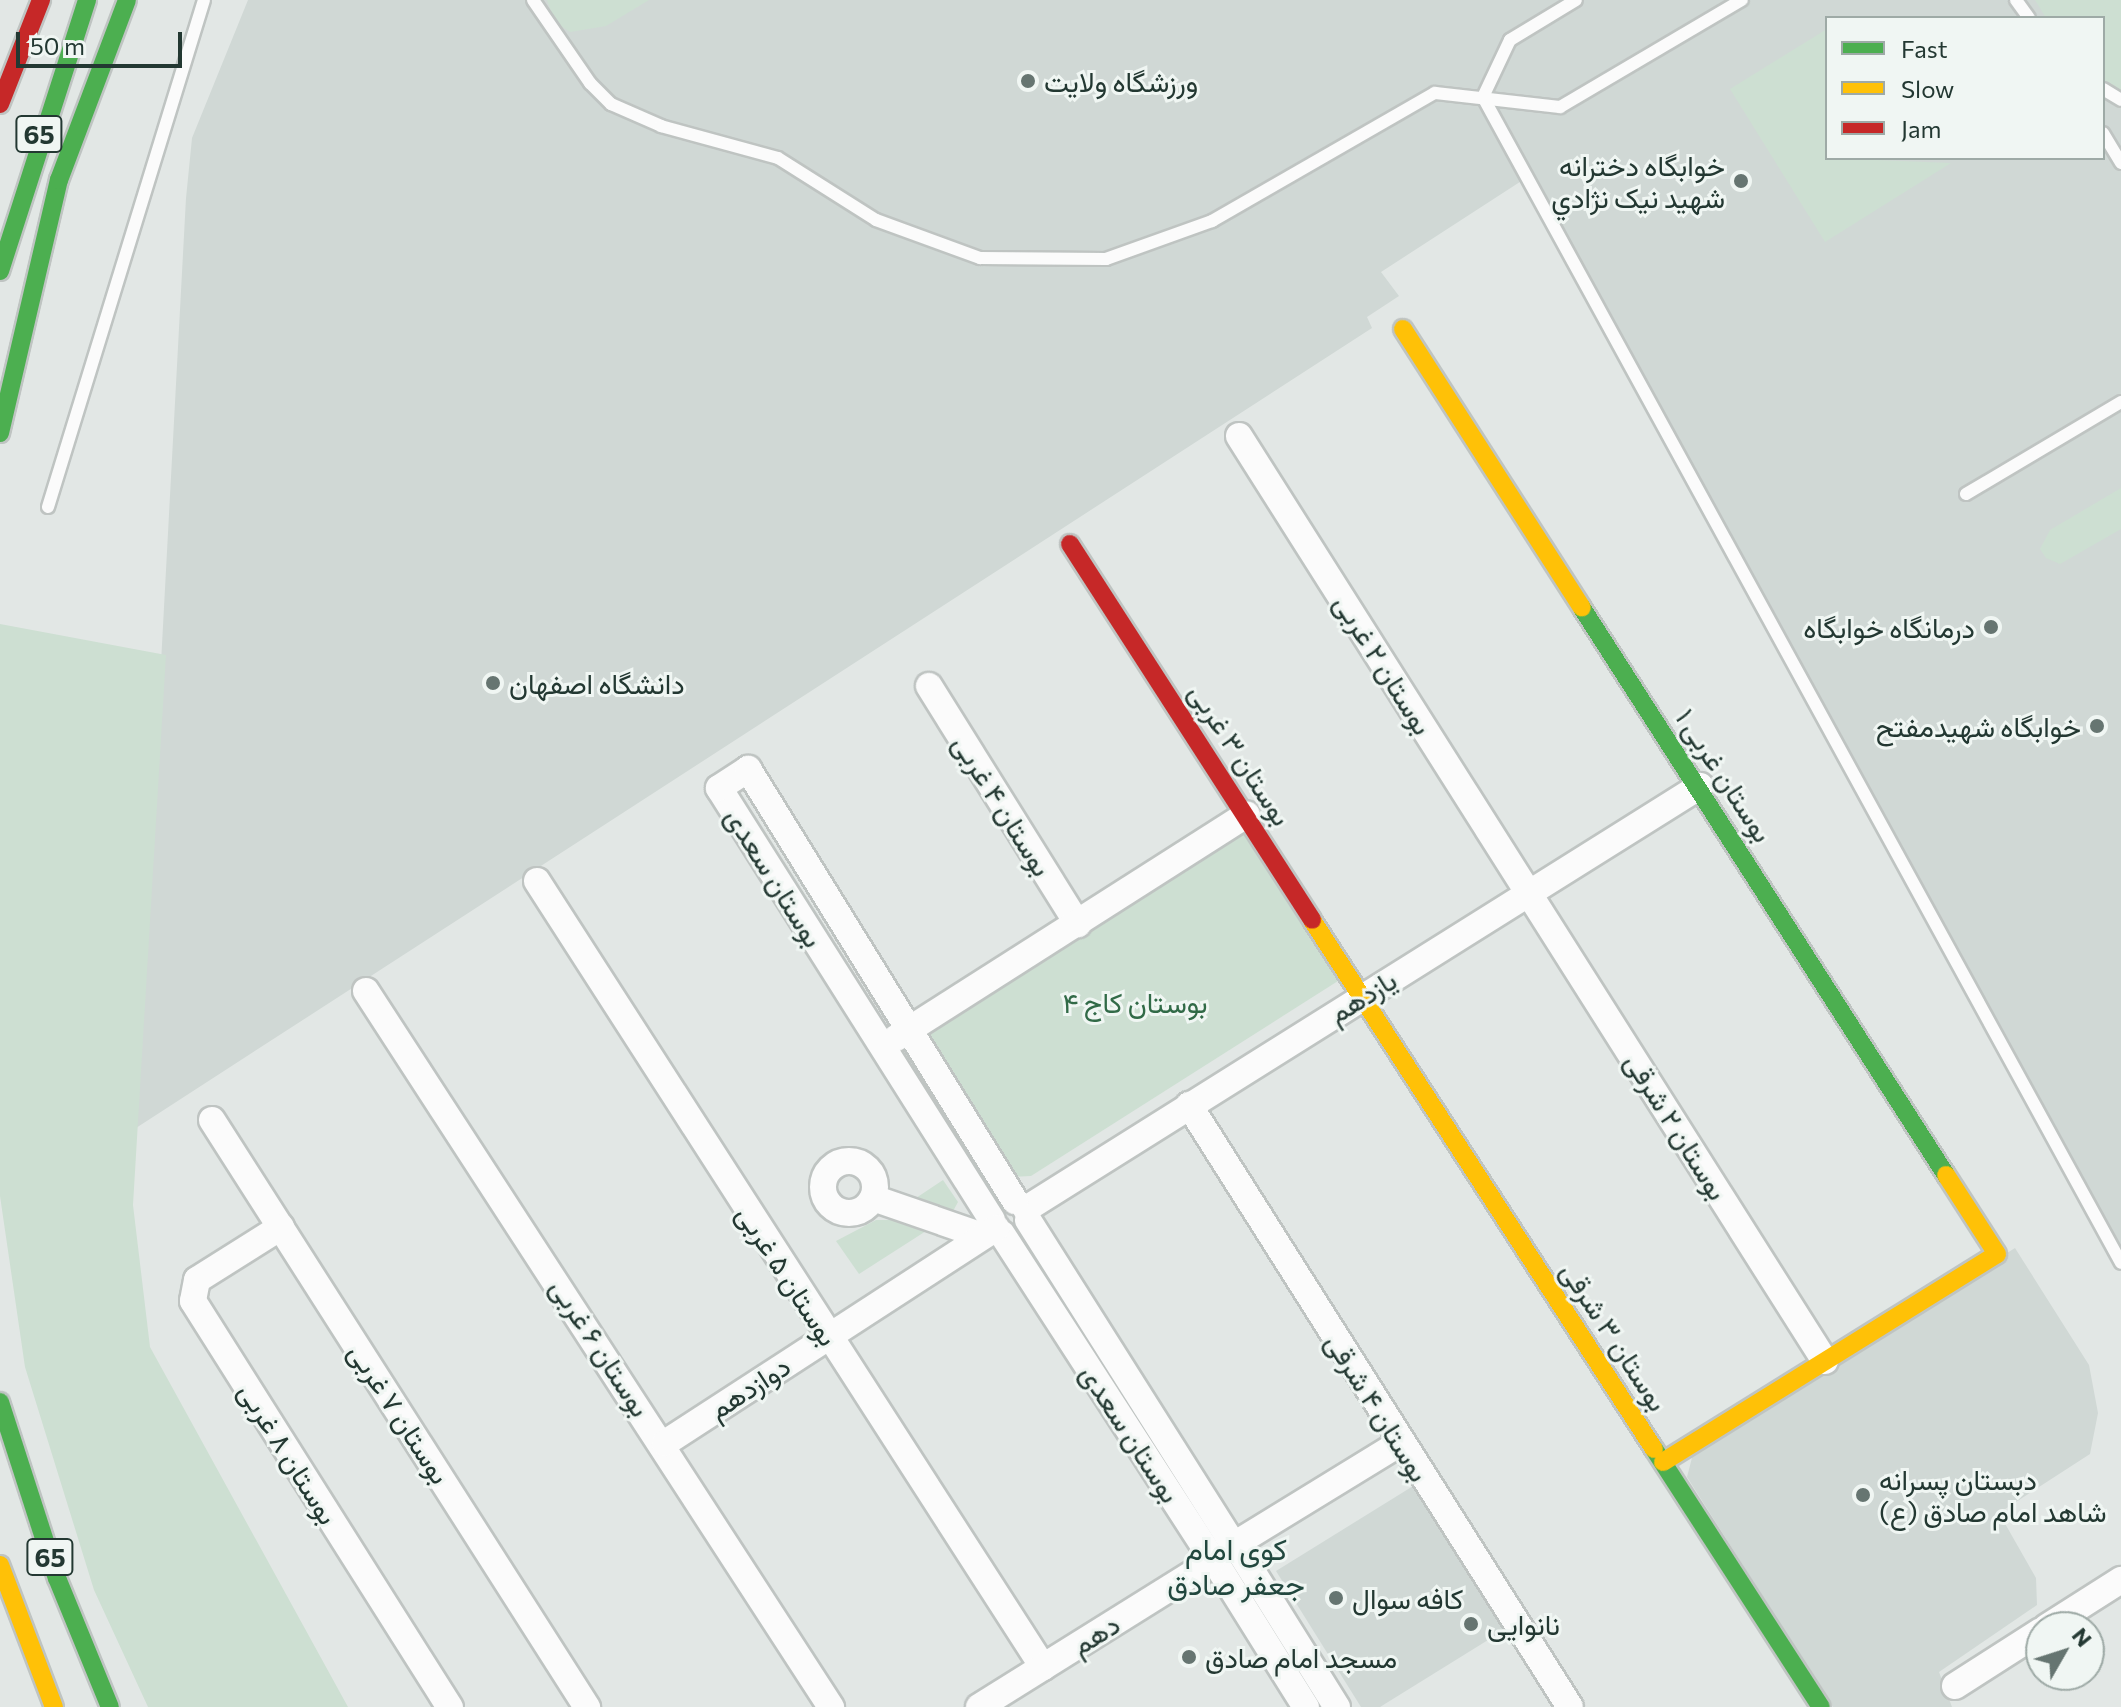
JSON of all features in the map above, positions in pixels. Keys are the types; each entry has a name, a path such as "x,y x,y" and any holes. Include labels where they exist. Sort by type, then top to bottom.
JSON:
{"main road":[{"name":"65","path":"0,104 41,0"},
{"name":"65","path":"0,271 87,0"},
{"path":"0,433 59,180 127,0"},
{"name":"بوستان غربی ۱","path":"1403,329 1700,786 1997,1254 1825,1361"},
{"name":"بوستان ۳ غربی","path":"1070,544 1362,996"},
{"name":"بوستان ۳ شرقی","path":"1362,996 1821,1707"},
{"path":"1663,1462 1825,1361"},
{"name":"65","path":"0,1402 57,1578 110,1707"},
{"name":"65","path":"0,1565 54,1707"}],"street":[{"name":"بوستان ۲ غربی","path":"1239,436 1529,892"},
{"name":"بوستان ۴ غربی","path":"929,686 1078,924"},
{"name":"بوستان سعدی","path":"1306,1707 1224,1552 1023,1210 748,769 719,788 883,1047 993,1230 1224,1552 1337,1707"},
{"name":"یازدهم","path":"993,1230 998,1204 1023,1210 1700,786"},
{"path":"883,1047 1247,814"},
{"name":"بوستان ۵ غربی","path":"537,881 827,1336 1043,1667"},
{"name":"بوستان ۲ شرقی","path":"1529,892 1825,1361"},
{"name":"بوستان ۶ غربی","path":"366,991 665,1443 831,1707"},
{"name":"بوستان ۴ شرقی","path":"1189,1105 1400,1443 1570,1707"},
{"name":"بوستان ۷ غربی","path":"212,1120 587,1707"},
{"path":"873,1198 993,1230"},
{"name":"بوستان ۸ غربی","path":"281,1227 197,1280 193,1301 450,1707"},
{"name":"دوازدهم","path":"665,1443 993,1230"},
{"name":"دهم","path":"979,1707 1400,1443"},
{"path":"2072,1611 2121,1580"},
{"path":"1955,1686 2025,1641"}],"lane":[{"path":"48,507 204,0"},
{"path":"533,0 611,104 661,126 778,158 876,220 980,258 1106,259 1212,221 1435,93 1560,107 1742,0"},
{"path":"1483,97 1510,40 1576,0"},
{"path":"1483,97 2121,1263"},
{"path":"2105,136 2121,163"},
{"path":"1966,494 2121,402"}],"shaded area":[{"name":"دانشگاه اصفهان","path":"248,0 2121,0 2121,1262 1529,176 1381,272 1399,296 1367,317 1372,328 136,1128 186,198 192,138"},
{"name":"دبستان پسرانه شاهد امام صادق (ع)","path":"2015,1248 2089,1365 2098,1413 2090,1454 1999,1513 2036,1578 2037,1605 1939,1672 1952,1707 1833,1707 1687,1477 1694,1450"},
{"path":"1418,1483 1509,1627 1380,1707 1361,1707 1276,1571"}],"green space":[{"path":"547,0 649,0 606,26 570,32 555,22"},
{"path":"2035,0 2121,0 2121,99 2105,84 2105,16 2045,16"},
{"path":"1825,30 1825,160 1951,163 1825,242 1730,89"},
{"path":"2121,488 2121,529 2060,564 2046,558 2040,549 2050,530"},
{"path":"0,624 166,655 133,1205 150,1347 348,1707 148,1707 94,1590 25,1367 0,1196"},
{"name":"بوستان کاج ۴","path":"1233,832 1244,834 1338,981 1031,1176 1013,1177 922,1035"},
{"path":"943,1180 958,1202 952,1213 910,1202"},
{"path":"876,1220 937,1224 859,1274 836,1241"}],"traffic: fast":[{"path":"0,271 87,0"},
{"path":"0,433 59,180 127,0"},
{"path":"1582,608 1946,1175"},
{"path":"0,1402 57,1578 110,1707"},
{"path":"1654,1449 1821,1707"}],"traffic: slow":[{"path":"1403,329 1582,608"},
{"path":"1312,920 1654,1449"},
{"path":"1663,1462 1997,1254 1946,1175"},
{"path":"0,1565 54,1707"}],"traffic: jam":[{"path":"0,104 41,0"},
{"path":"1070,544 1312,920"}],"place":[{"name":"ورزشگاه ولایت","path":"1028,81"},
{"name":"خوابگاه دخترانه شهيد نيک نژادي","path":"1741,181"},
{"name":"درمانگاه خوابگاه","path":"1991,627"},
{"name":"دانشگاه اصفهان","path":"493,683"},
{"name":"خوابگاه شهیدمفتح","path":"2097,726"},
{"name":"دبستان پسرانه شاهد امام صادق (ع)","path":"1863,1495"},
{"name":"کافه سوال","path":"1336,1598"},
{"name":"نانوایی","path":"1471,1624"},
{"name":"مسجد امام صادق","path":"1189,1657"}],"district":[{"name":"کوی امام جعفر صادق","path":"1236,1565"}]}
